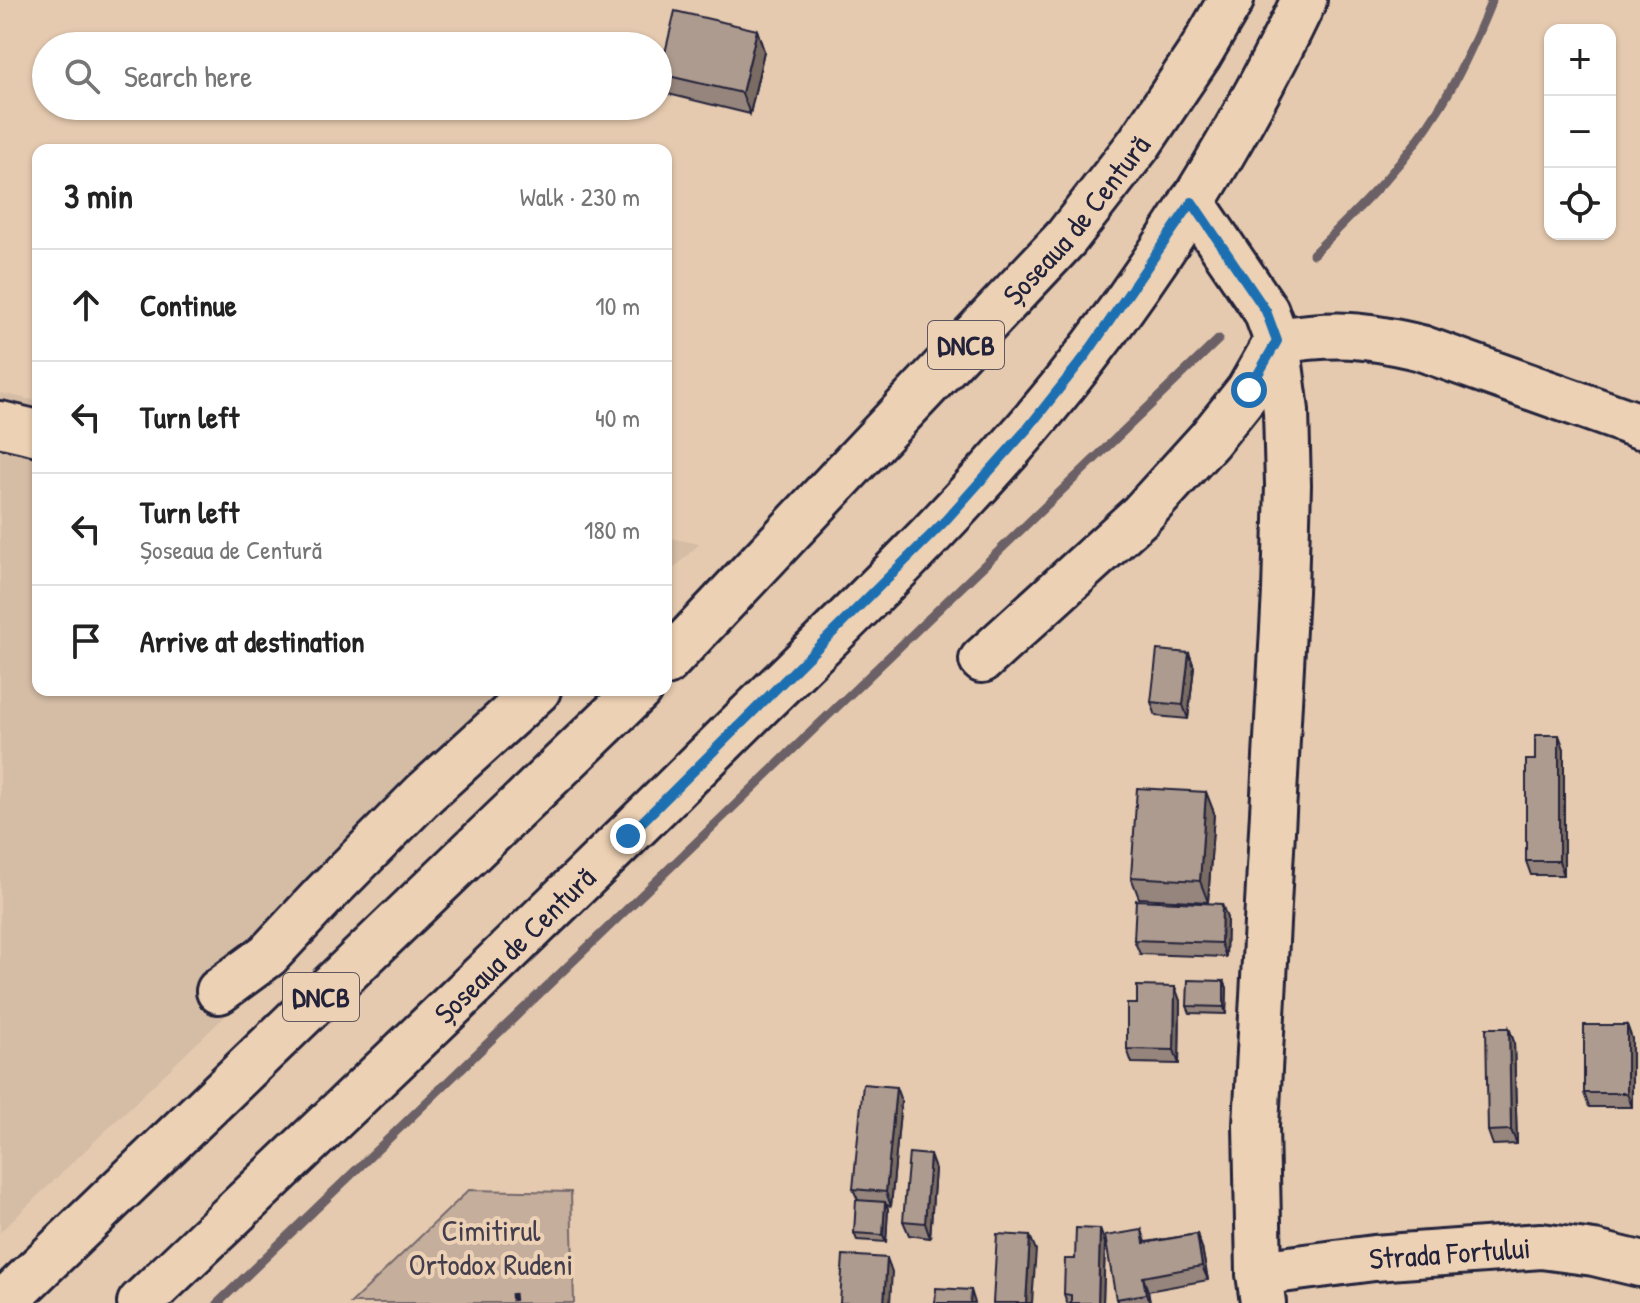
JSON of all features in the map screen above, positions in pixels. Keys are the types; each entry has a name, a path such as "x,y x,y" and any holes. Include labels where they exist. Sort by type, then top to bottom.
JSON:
{"main road":[{"name":"Șoseaua de Centură","path":"672,657 1066,238 1139,144 1200,53 1231,0"},
{"name":"Șoseaua de Centură","path":"140,1303 628,836 944,522 1028,428 1086,355 1192,202 1278,54 1304,0"},
{"path":"1192,202 1266,311 1277,341 1286,411 1288,485 1285,592 1256,1125 1261,1288"},
{"path":"1277,341 1321,334 1361,335 1421,348 1640,426"},
{"path":"982,660 1141,515 1209,440 1249,390 1277,341"},
{"path":"0,424 32,432"},
{"path":"219,991 268,955 424,794 531,696"},
{"name":"DNCB","path":"3,1303 633,696"},
{"name":"Strada Fortului","path":"1261,1288 1374,1258 1541,1246 1594,1253 1640,1264"}],"path":[{"path":"513,1293 514,1303"}],"shaded area":[{"path":"0,393 32,400 32,696 546,696 222,1019 0,1232"},
{"path":"672,538 699,544 672,570"}],"green space":[{"name":"Cimitirul Ortodox Rudeni","path":"469,1190 571,1192 574,1303 351,1303"}],"building":[{"path":"675,11 757,30 742,93 672,77 670,32"},
{"path":"1157,650 1189,653 1183,705 1151,702"},
{"path":"1535,735 1559,735 1559,861 1526,861 1526,760 1535,760"},
{"path":"1137,788 1206,792 1200,881 1131,877"},
{"path":"1136,900 1222,904 1221,943 1134,940"},
{"path":"1188,980 1224,981 1224,1007 1187,1006"},
{"path":"1137,986 1175,987 1174,1050 1127,1049 1127,1004 1137,1004"},
{"path":"1584,1025 1627,1025 1627,1093 1584,1093"},
{"path":"1486,1028 1509,1028 1511,1130 1488,1131"},
{"path":"863,1084 896,1087 886,1192 853,1189"},
{"path":"909,1153 930,1155 925,1223 903,1221"},
{"path":"856,1200 885,1202 883,1235 854,1233"},
{"path":"1076,1228 1100,1229 1098,1303 1071,1303 1071,1295 1064,1294 1065,1259 1075,1259"},
{"path":"1142,1230 1144,1243 1197,1234 1202,1266 1143,1277 1146,1294 1116,1299 1105,1236"},
{"path":"997,1234 1030,1236 1026,1303 993,1303"},
{"path":"843,1255 887,1258 884,1303 840,1303"},
{"path":"936,1288 971,1290 970,1303 935,1303"}],"waterway":[{"path":"1313,254 1380,185 1425,130 1461,70 1492,0"},
{"path":"218,1303 1219,339"}],"route":[{"path":"628,836 944,522 1028,428 1086,355 1192,202 1266,311 1277,341 1249,390"}]}
